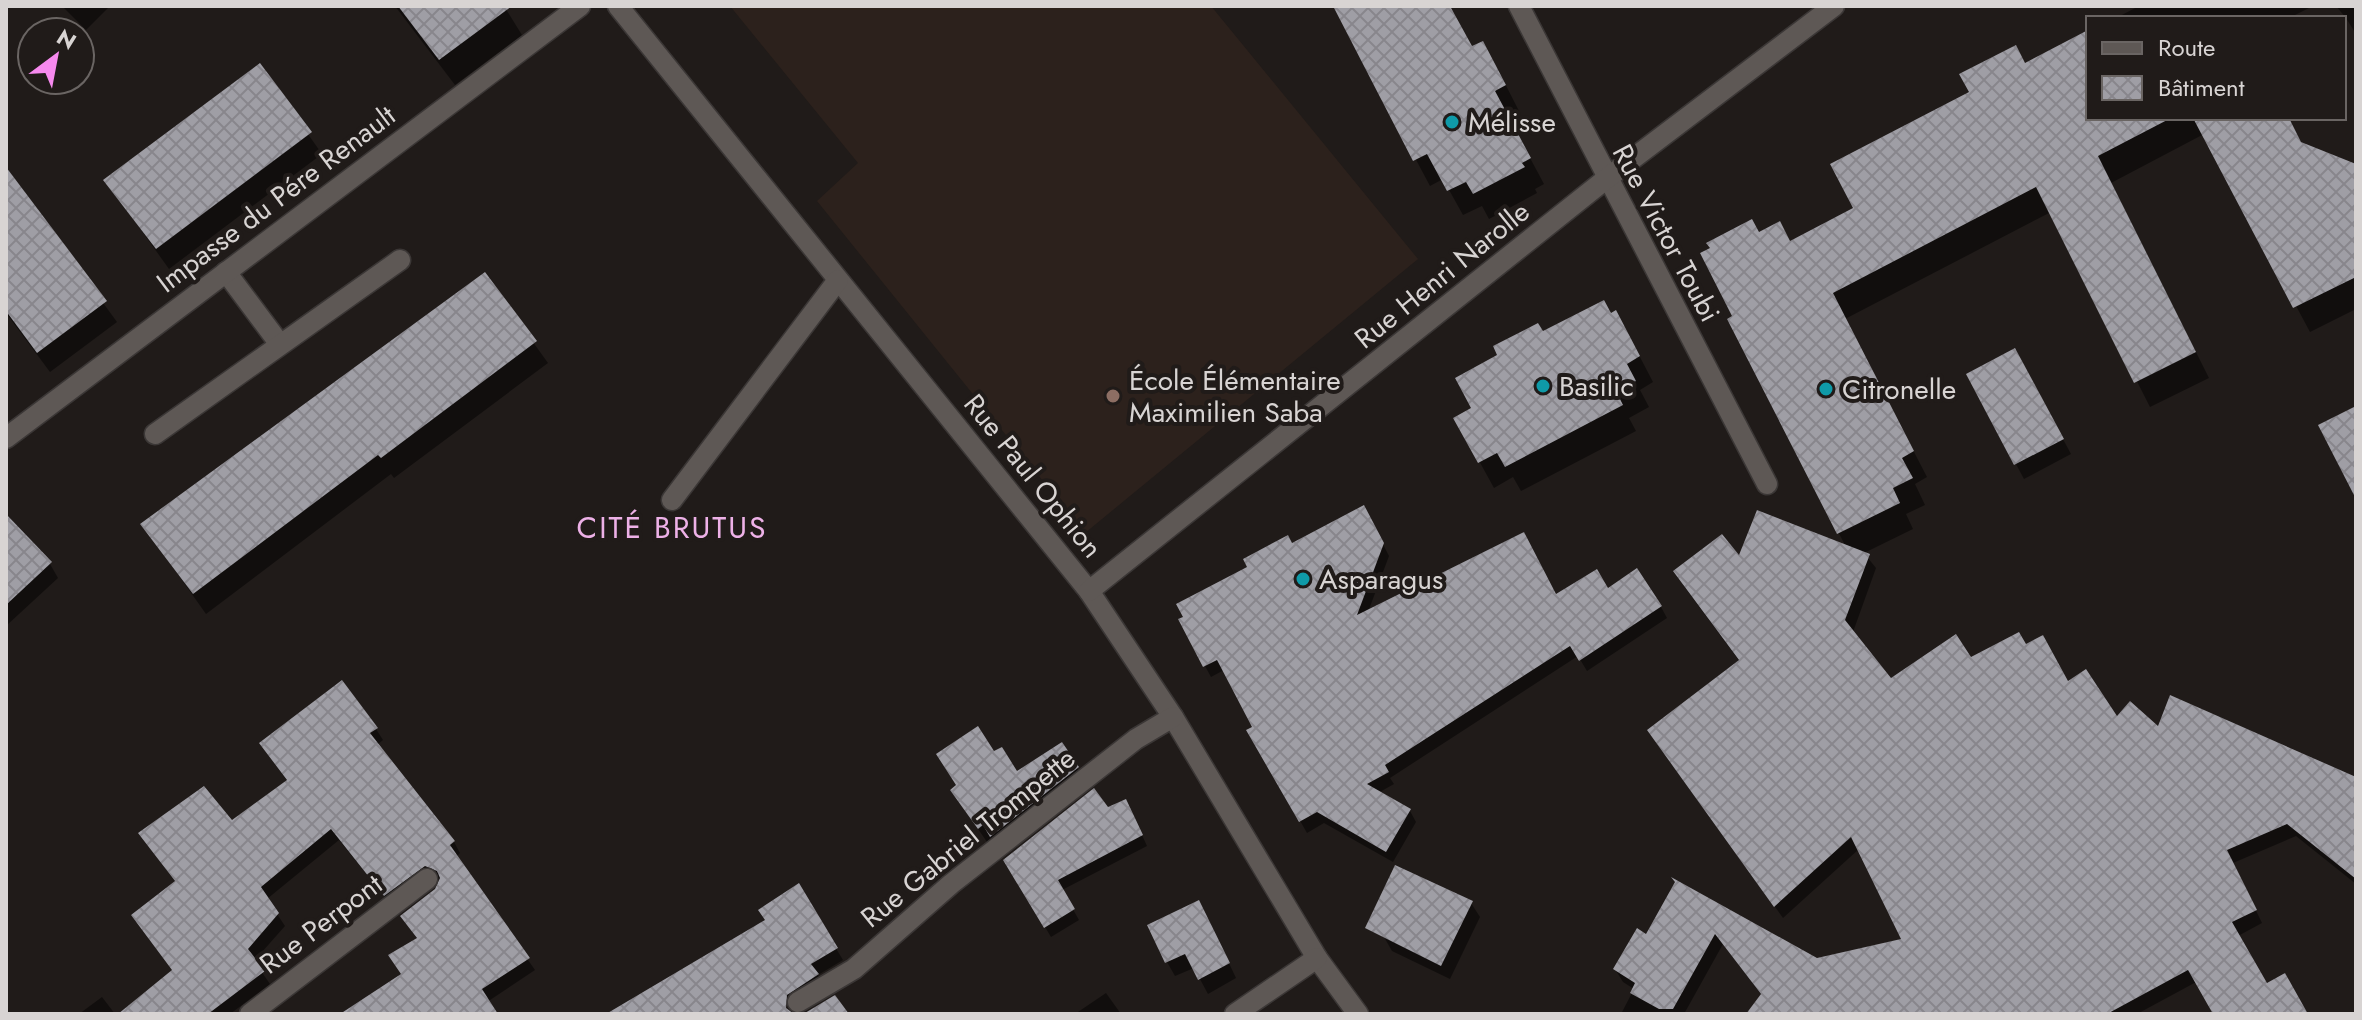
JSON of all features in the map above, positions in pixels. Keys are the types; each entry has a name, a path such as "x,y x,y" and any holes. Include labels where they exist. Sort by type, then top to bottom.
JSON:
{"street":[{"name":"Impasse du Pére Renault","path":"10,427 226,272 580,6"},
{"name":"Rue Paul Ophion","path":"618,6 1089,591 1173,717 1317,958 1358,1014"},
{"name":"Rue Victor Toubi","path":"1519,6 1606,179 1767,484"},
{"name":"Rue Henri Narolle","path":"1089,591 1606,179 1834,6"},
{"path":"155,434 400,260"},
{"path":"226,272 279,343"},
{"path":"672,500 838,280"},
{"name":"Rue Gabriel Trompette","path":"798,1002 854,969 963,874 1136,739 1173,717"},
{"name":"Rue Perpont","path":"250,1014 427,879"},
{"path":"1235,1014 1317,958"}],"shaded area":[{"name":"École Élémentaire Maximilien Saba","path":"730,6 1211,6 1418,259 1085,533 817,201 858,163"}],"building":[{"path":"398,6 512,6 439,60"},
{"name":"Mélisse","path":"1333,6 1450,6 1472,46 1483,41 1506,85 1495,91 1531,158 1522,163 1525,167 1473,194 1466,182 1447,191 1427,154 1413,161"},
{"path":"2086,31 2086,120 2167,120 2098,156 2196,352 2134,383 2036,187 1833,293 1914,451 1902,458 1913,478 1893,488 1900,503 1837,534 1727,319 1732,316 1700,253 1710,248 1706,243 1752,219 1759,232 1780,221 1790,241 1853,208 1830,164 1969,92 1959,74 2016,45 2025,63"},
{"path":"260,63 312,132 156,249 103,180"},
{"path":"2194,120 2290,120 2301,142 2356,164 2356,277 2293,308"},
{"path":"6,167 107,301 37,353 6,311"},
{"path":"485,272 537,341 193,594 140,524"},
{"name":"Basilic","path":"1604,300 1611,313 1616,310 1640,356 1627,364 1636,381 1616,391 1623,405 1505,467 1497,453 1478,463 1453,418 1471,408 1455,378 1497,355 1493,346 1538,323 1543,331"},
{"path":"2015,348 2064,439 2014,465 1966,374"},
{"path":"2356,406 2356,499 2318,425"},
{"path":"1364,505 1384,543 1357,615 1524,532 1556,594 1597,569 1608,588 1637,568 1662,606 1579,661 1570,646 1385,765 1389,772 1367,784 1411,809 1386,852 1317,812 1299,822 1246,730 1252,727 1217,660 1203,667 1178,619 1183,617 1176,604 1247,567 1243,559 1288,535 1292,543"},
{"path":"1757,510 1870,554 1845,620 1891,678 1956,634 1971,657 2019,632 2026,644 2043,635 2068,681 2086,669 2117,716 2130,701 2158,726 2170,695 2356,777 2356,879 2287,824 2227,850 2257,910 2232,922 2267,983 2285,973 2308,1014 2213,1014 2188,970 2107,1014 1746,1014 1761,994 1715,934 1673,1009 1659,1009 1630,993 1635,983 1613,969 1637,928 1646,934 1675,882 1671,877 1817,958 1901,939 1851,837 1774,907 1647,730 1739,660 1673,571 1722,534 1739,555"},
{"path":"6,514 52,562 6,605"},
{"path":"342,680 378,728 370,733 455,841 450,845 530,958 482,989 498,1014 340,1014 401,974 388,955 417,938 400,916 435,889 440,878 437,871 425,866 384,896 331,829 261,887 279,913 248,949 265,971 208,1014 118,1014 172,970 131,915 175,881 138,833 204,786 232,820 287,780 259,743"},
{"path":"978,726 994,751 1002,747 1017,771 1062,742 1079,767 990,837 983,825 978,829 950,790 956,785 936,754"},
{"path":"1094,788 1108,807 1126,799 1143,835 1058,880 1075,909 1044,928 1003,860"},
{"path":"1395,865 1473,901 1441,966 1365,928"},
{"path":"799,883 838,948 811,964 819,974 787,995 786,1008 794,1014 606,1014 765,920 758,910"},
{"path":"1199,900 1230,963 1198,980 1185,954 1165,963 1147,925"},
{"path":"835,995 849,1014 802,1014 805,1013"}],"place":[{"name":"Mélisse","path":"1452,122"},
{"name":"Basilic","path":"1543,386"},
{"name":"Citronelle","path":"1826,389"},
{"name":"École Élémentaire Maximilien Saba","path":"1113,396"},
{"name":"Asparagus","path":"1303,579"}],"district":[{"name":"CITÉ BRUTUS","path":"672,527"}]}
